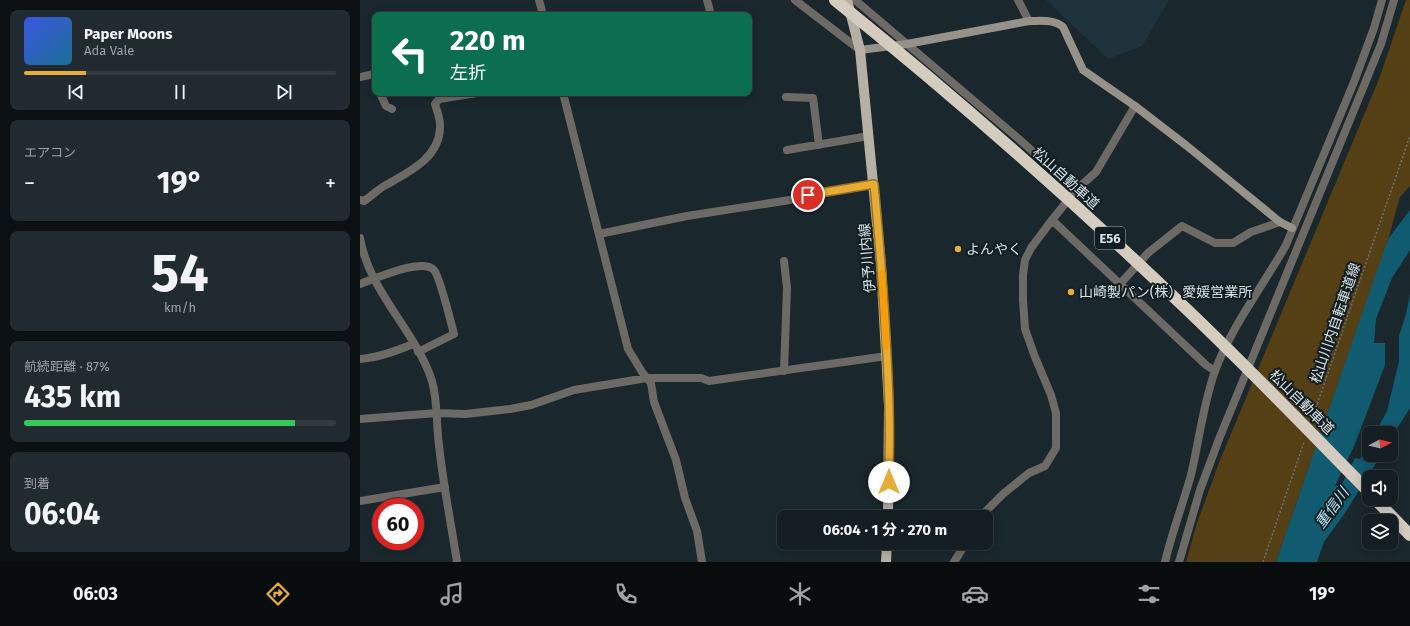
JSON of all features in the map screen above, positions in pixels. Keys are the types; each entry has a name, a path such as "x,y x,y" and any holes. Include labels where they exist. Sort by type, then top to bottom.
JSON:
{"highway":[{"name":"松山自動車道","path":"835,0 925,74 1042,176 1173,296 1290,410 1362,485"},
{"path":"1382,506 1410,536"}],"main road":[{"name":"伊予川内線","path":"848,0 860,50 884,301 889,406 888,510"},
{"path":"886,562 887,550"}],"street":[{"path":"539,0 542,12"},
{"path":"707,0 710,12"},
{"path":"795,0 860,50 907,44 1030,21 1048,21 1058,23 1063,28 1083,70 1135,106 1187,146 1280,222 1292,228"},
{"path":"855,0 1020,140 1076,190"},
{"path":"1018,0 1030,21"},
{"path":"1165,562 1190,477 1206,399 1215,371 1232,334 1276,264 1286,245 1354,82 1374,28 1382,0"},
{"path":"1179,562 1200,490 1219,439 1378,51 1394,0"},
{"path":"360,77 372,74"},
{"path":"381,96 386,106 392,109"},
{"path":"360,200 364,201 368,199 384,186 408,173 430,155 439,136 440,126 435,104 439,99 458,96"},
{"path":"564,96 628,349 651,383 654,402 676,460 685,498 697,531 702,562"},
{"path":"786,97 813,98 819,145"},
{"path":"987,510 1029,473 1045,466 1056,448 1056,414 1053,401 1025,329 1023,275 1025,260 1031,248 1076,190 1096,172 1135,106"},
{"path":"786,150 869,136"},
{"path":"599,234 687,216 790,200 808,195 874,184"},
{"path":"1052,220 1206,365 1215,371"},
{"path":"1120,284 1148,252 1182,226 1215,243 1233,243 1251,232 1280,222"},
{"path":"360,238 368,263 380,291 416,348 432,382 437,413 438,444 457,562"},
{"path":"784,261 787,288 784,370"},
{"path":"360,284 409,267 428,266 434,270 439,281 454,334 416,348 367,359 360,359"},
{"path":"360,419 437,413 465,414 510,409 574,390 647,378 701,378 709,381 887,356"},
{"path":"360,501 445,488"},
{"path":"954,562 962,550"}],"path":[{"name":"松山川内自転車道線","path":"1312,420 1410,136"},
{"path":"1263,562 1304,443"}],"shaded area":[{"path":"1046,0 1169,0 1142,46 1108,59"},
{"path":"1406,0 1410,0 1410,186 1400,197 1386,247 1276,562 1186,562 1197,523 1220,460 1379,79"}],"water":[{"name":"重信川","path":"1410,210 1410,250 1392,278 1376,319 1374,343 1385,343 1385,365 1355,444 1335,486 1341,486 1355,458 1360,459 1362,455 1362,462 1377,462 1372,470 1362,470 1362,486 1345,513 1324,542 1317,562 1276,562 1388,239"},
{"path":"1410,294 1410,408 1398,427 1379,426 1387,411 1399,361 1399,336"}],"slow traffic":[{"path":"882,273 886,346"}],"place":[{"name":"よんやく","path":"958,249"},
{"name":"山崎製パン(株）愛媛営業所","path":"1071,292"}],"route":[{"path":"808,195 874,184 885,308 889,406 889,482"}]}
